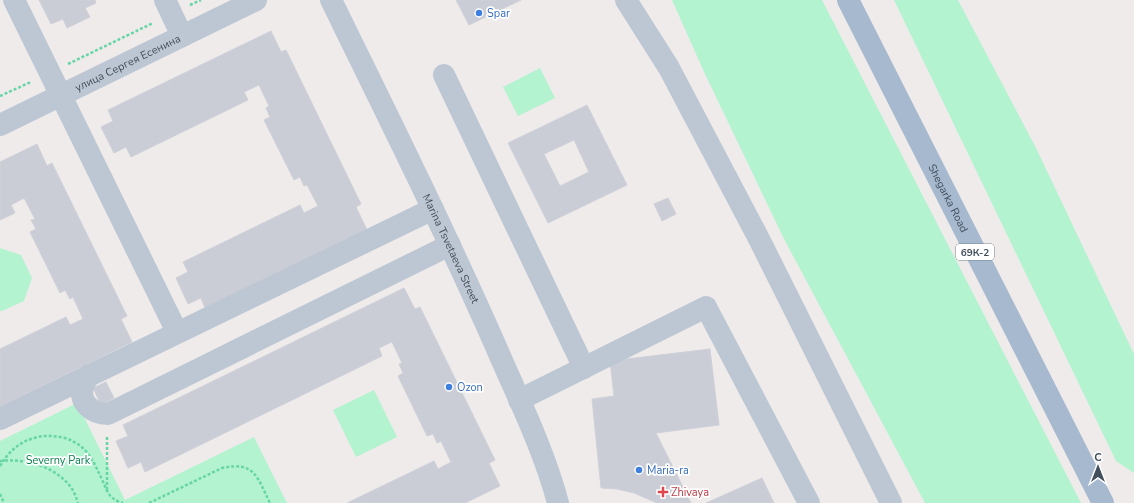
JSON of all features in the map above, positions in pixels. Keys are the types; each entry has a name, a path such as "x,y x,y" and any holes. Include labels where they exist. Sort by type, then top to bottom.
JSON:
{"main road":[{"name":"Shegarka Road","path":"848,0 1103,503"}],"street":[{"path":"14,0 177,332"},
{"name":"улица Сергея Есенина","path":"0,125 256,0"},
{"name":"Marina Tsvetaeva Street","path":"331,0 468,283 540,448 553,482 558,503"},
{"path":"626,0 669,68 755,232 891,503"},
{"path":"168,7 182,36"},
{"path":"444,75 584,368"},
{"path":"0,419 432,209"},
{"path":"89,375 82,388 82,397 86,405 91,410 100,414 108,414 450,245"},
{"path":"519,400 706,307 809,503"}],"path":[{"path":"0,96 50,73 168,7 201,0"},
{"path":"107,490 108,414"},
{"path":"0,466 2,461 19,444 45,435 60,437 75,442 85,450 91,458 107,490 114,499 123,503"},
{"path":"2,461 26,461 52,471 71,486 78,503"},
{"path":"149,503 222,468 241,466 249,469 255,474 270,503"},
{"path":"0,494 4,503"},
{"path":"110,503 114,499"}],"green space":[{"path":"672,0 822,0 1081,503 925,503 784,239 705,74"},
{"path":"894,0 958,0 1036,148 1134,354 1134,473 1116,461"},
{"path":"540,68 555,98 518,116 503,87"},
{"path":"0,248 21,255 32,278 24,301 2,311 0,311"},
{"path":"374,390 397,437 356,457 333,410"},
{"name":"Severny Park","path":"77,403 125,500 254,437 287,503 0,503 0,441"}],"building":[{"path":"39,0 95,0 96,3 85,8 90,17 67,28 63,19 51,24"},
{"name":"Spar","path":"456,0 521,0 469,25"},
{"path":"271,31 281,52 286,50 361,204 356,207 367,230 205,308 201,298 188,304 176,278 188,272 183,262 300,205 304,213 318,206 307,185 304,186 300,177 294,180 264,120 270,117 266,108 269,106 259,85 244,92 248,100 131,157 126,147 114,153 101,127 113,121 108,110"},
{"path":"587,105 627,185 548,223 508,143","holes":["574,140 589,172 560,186 544,154"]},
{"path":"37,144 47,166 52,163 127,316 121,319 132,342 0,407 0,349 66,317 70,325 83,319 73,297 70,299 65,290 60,293 30,232 36,229 31,220 35,219 24,198 11,205 15,213 0,220 0,162"},
{"path":"668,198 676,214 662,221 654,204"},
{"path":"404,288 415,309 420,307 495,460 489,463 500,486 465,503 347,503 434,461 438,469 451,462 441,441 437,443 433,434 427,436 398,376 403,373 399,364 402,363 392,342 379,348 382,356 145,472 141,462 128,468 116,441 128,436 123,425"},
{"path":"710,349 719,425 656,433 691,503 657,503 634,493 617,489 601,488 592,399 614,396 610,361"},
{"path":"106,382 114,398 101,405 93,388"},
{"path":"762,478 774,503 706,503"}],"place":[{"name":"Spar","path":"479,13"},
{"name":"Ozon","path":"449,387"},
{"name":"Maria-ra","path":"639,470"},
{"name":"Zhivaya","path":"663,492"}]}
